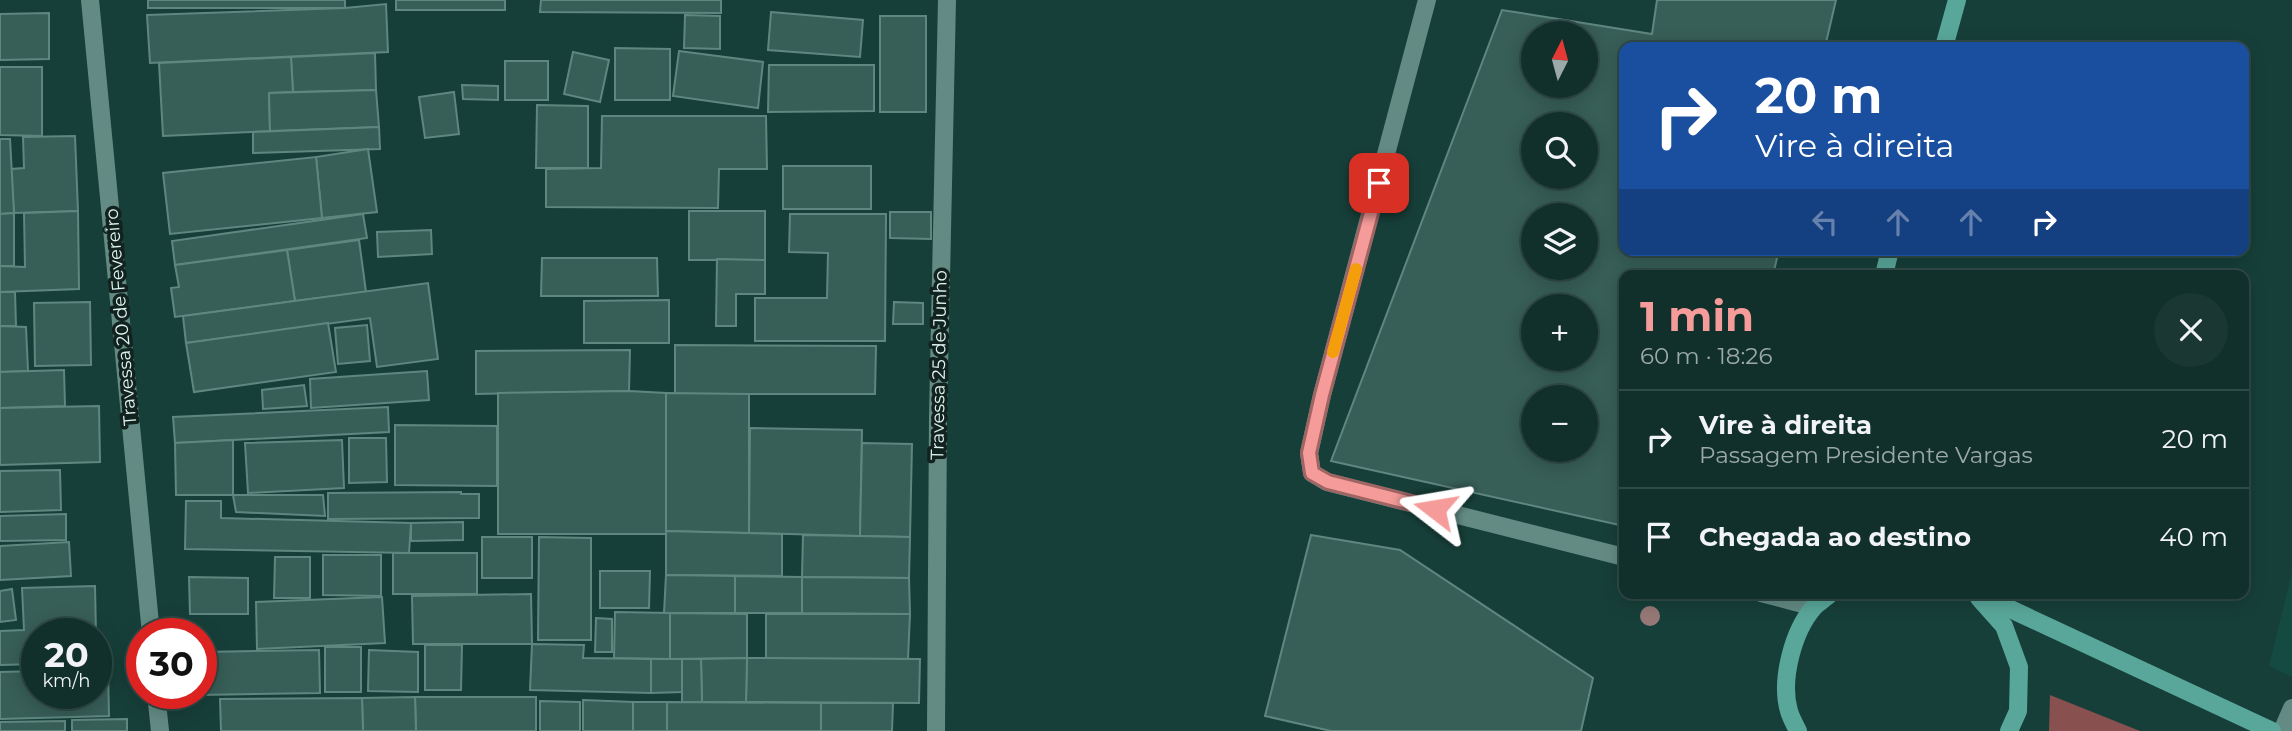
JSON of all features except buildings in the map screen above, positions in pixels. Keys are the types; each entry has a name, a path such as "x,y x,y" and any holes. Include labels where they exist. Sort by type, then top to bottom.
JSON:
{"main road":[{"path":"1945,42 1957,0"},
{"path":"1786,731 1789,711 1786,683 1791,654 1801,628 1814,607 1824,599"},
{"path":"1981,599 2004,626 2019,667 2018,711 2009,731"},
{"path":"1989,599 2272,731"},
{"path":"1789,711 1798,731"}],"street":[{"name":"Travessa 20 de Fevereiro","path":"90,0 149,618"},
{"name":"Travessa 25 de Junho","path":"936,731 938,402 947,0"},
{"path":"1427,0 1322,395 1309,453 1312,473 1328,482 1619,556"},
{"path":"1784,599 1814,607"},
{"path":"2283,731 2292,708"},
{"path":"158,709 160,731"}],"shaded area":[{"path":"2292,572 2292,677 2269,666"},
{"path":"2050,695 2140,731 2049,731"}],"slow traffic":[{"path":"1333,352 1356,269"}],"route":[{"path":"1379,183 1322,395 1309,453 1312,473 1328,482 1435,509"}]}
